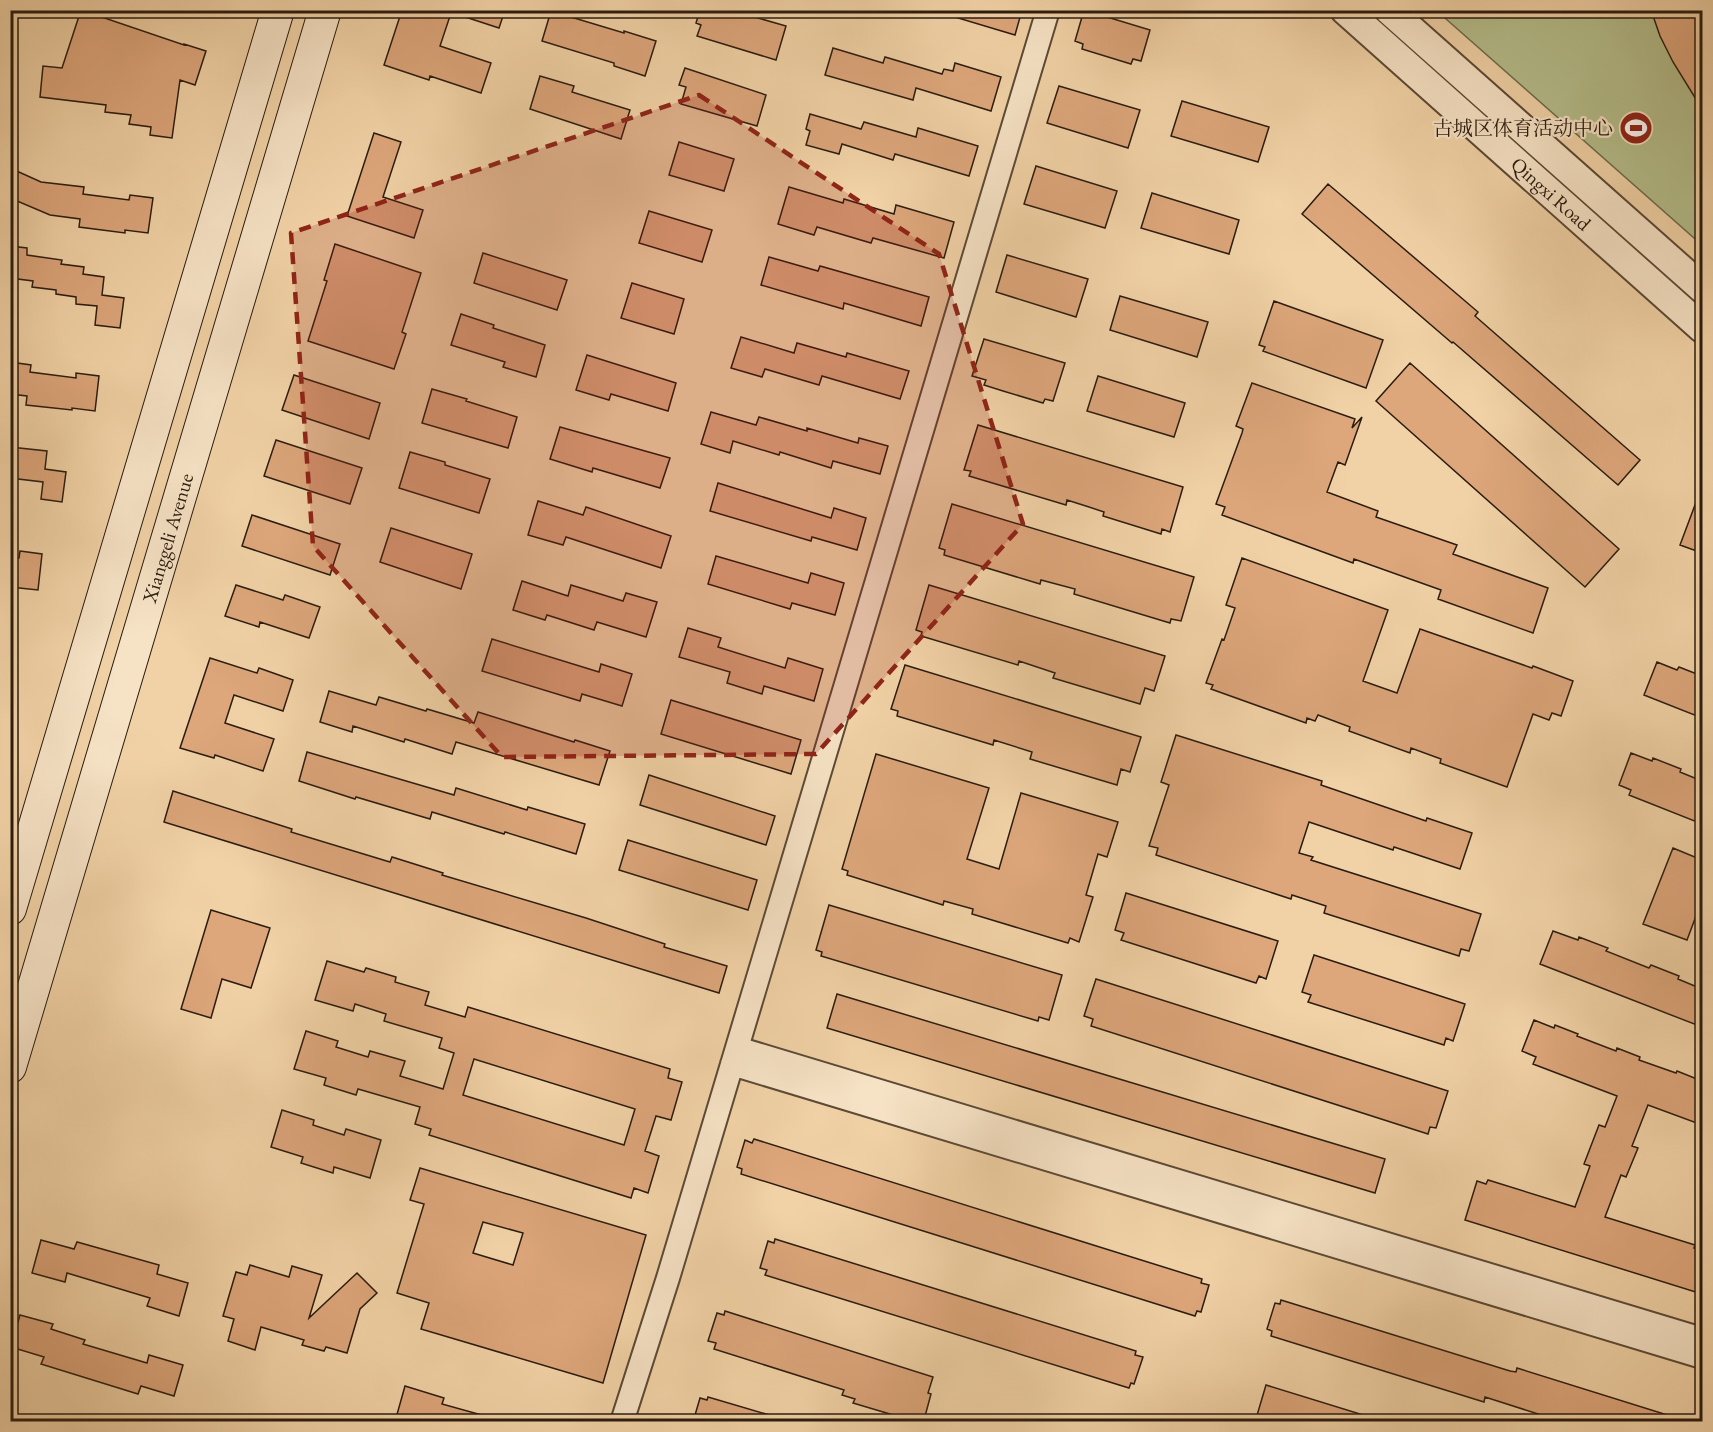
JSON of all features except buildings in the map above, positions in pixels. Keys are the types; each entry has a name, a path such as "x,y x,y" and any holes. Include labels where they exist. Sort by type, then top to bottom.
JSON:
{"main road":[{"path":"10,909 278,10"},
{"name":"Xianggeli Avenue","path":"10,1067 325,10"}],"street":[{"path":"622,1422 668,1278 1048,10"},
{"name":"Qingxi Road","path":"1345,10 1702,328"},
{"name":"Qingxi Road","path":"1389,10 1702,288"},
{"path":"734,1056 1702,1339"},
{"path":"734,1056 1702,1357"}],"highlighted area":[{"path":"699,95 939,254 1023,524 816,754 502,757 313,546 291,233"}],"green space":[{"name":"古城区体育活动中心","path":"1437,11 1702,11 1702,245"}],"place":[{"name":"古城区体育活动中心","path":"1636,128"}]}
